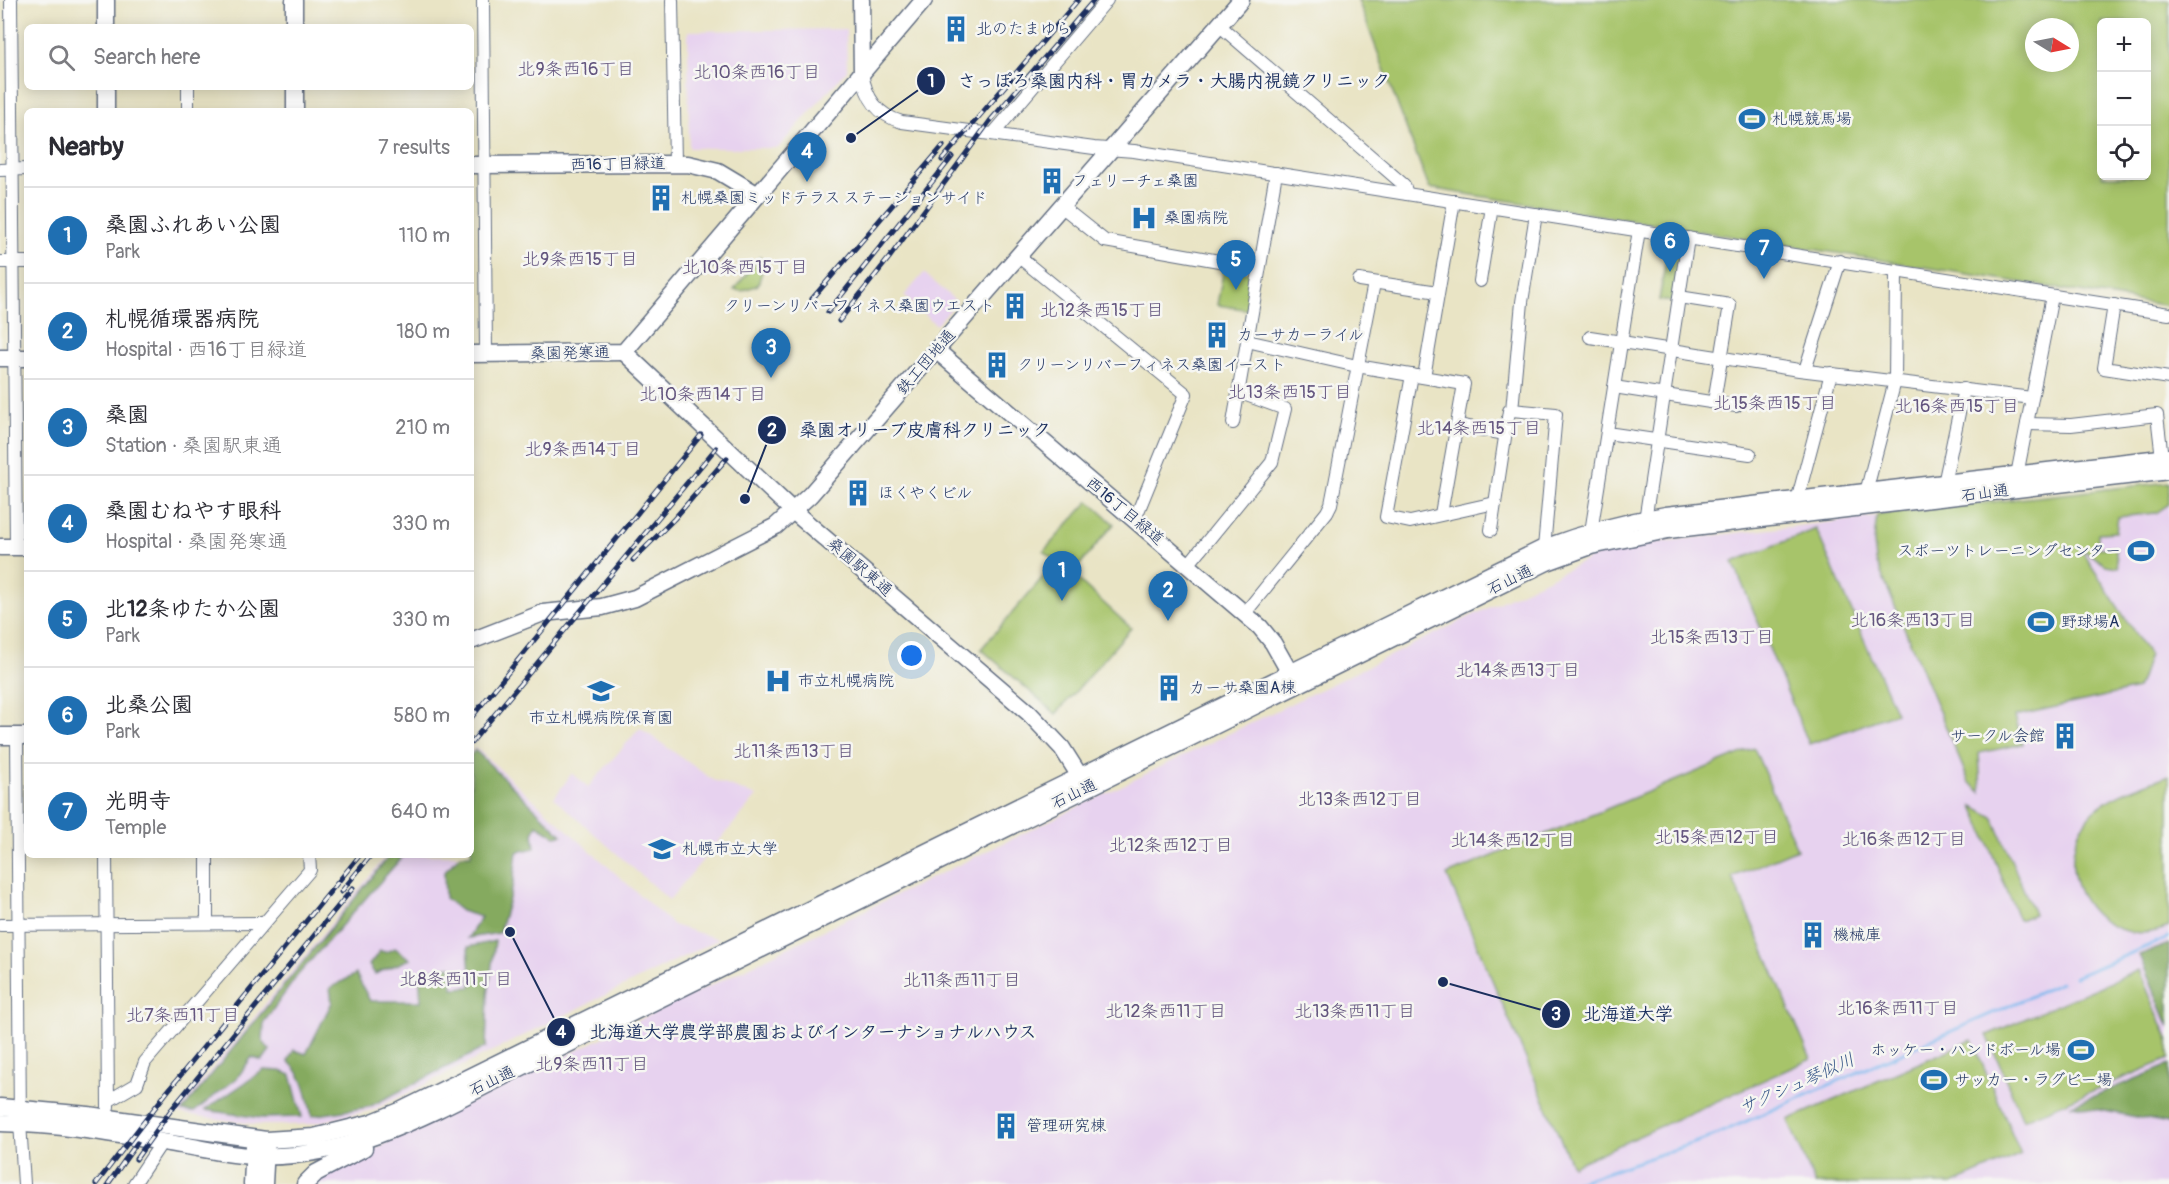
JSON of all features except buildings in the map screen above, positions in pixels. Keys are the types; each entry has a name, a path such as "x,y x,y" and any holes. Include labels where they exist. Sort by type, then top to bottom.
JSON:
{"main road":[{"path":"105,0 106,24"},
{"path":"294,0 294,24"},
{"path":"861,0 862,73"},
{"name":"桑園発寒通","path":"478,354 624,352 924,0"},
{"name":"鉄工団地通","path":"474,640 543,613 602,608 635,598 776,526 793,511 936,350 1241,0"},
{"path":"106,90 106,108"},
{"path":"295,90 295,108"},
{"name":"西16丁目緑道","path":"478,165 675,163 702,166 718,171 758,195"},
{"name":"西16丁目緑道","path":"936,350 1245,613 1273,643 1294,680"},
{"name":"桑園駅東通","path":"624,352 793,511 1029,713 1062,748 1084,782"},
{"name":"石山通","path":"1294,680 1544,548 1591,532 2167,462"},
{"name":"石山通","path":"0,1107 20,1115 162,1142 260,1148 370,1123 400,1111 1294,680 1546,562 1644,526 1797,501 1864,500 1944,484 2167,462"},
{"path":"0,736 22,736"},
{"name":"石山通","path":"0,1123 20,1115 108,1109 293,1155 344,1147 405,1123 1084,782"},
{"path":"304,1184 316,1173 379,1141 405,1123"},
{"path":"252,1184 260,1148"},
{"path":"260,1148 264,1184"}],"street":[{"path":"11,0 6,170 13,262 14,547"},
{"path":"478,354 485,260 478,165 483,0"},
{"path":"672,0 675,163"},
{"path":"993,134 1107,0"},
{"path":"1219,25 1404,185 1407,194"},
{"path":"862,73 865,92 870,101 894,119 1276,173 2169,314"},
{"path":"188,90 188,108"},
{"path":"6,170 24,170"},
{"path":"1233,423 1276,173"},
{"path":"1454,201 1438,292 1386,517 1410,522 1495,502"},
{"path":"1061,206 1105,241 1259,268"},
{"path":"1480,281 1492,207"},
{"path":"1491,530 1509,411 1512,410 1522,302 1536,214"},
{"path":"1591,532 1639,230"},
{"path":"1644,526 1688,238"},
{"path":"1018,256 1186,394 1135,519"},
{"path":"474,260 485,260"},
{"path":"0,262 24,261"},
{"path":"1805,370 1840,261"},
{"path":"1864,500 1895,381 1896,271"},
{"path":"1359,280 1438,292"},
{"path":"1245,613 1327,512 1374,283"},
{"path":"2017,475 2052,296"},
{"path":"1678,297 1730,305 1714,402"},
{"path":"2114,305 2104,368 2169,378"},
{"path":"1590,337 1721,359 2032,398"},
{"path":"1247,342 1357,366 1464,384 1441,514"},
{"path":"1797,501 1831,374"},
{"path":"1614,387 1736,406"},
{"path":"1944,484 1964,389"},
{"path":"1188,565 1276,454 1285,409 1238,392"},
{"path":"1512,410 1556,414 1544,548"},
{"path":"2027,424 2071,425 2157,415 2167,462"},
{"path":"1458,425 1505,434"},
{"path":"1607,433 1750,454"},
{"path":"22,736 19,925 20,1115 24,1184"},
{"path":"106,858 108,1109"},
{"path":"207,858 207,923"},
{"path":"108,1109 137,1084 145,1062 262,923 310,870 309,858"},
{"path":"0,925 262,923"},
{"path":"134,1184 162,1142"}],"shaded area":[{"path":"846,29 847,70 778,148 689,148 688,31"},
{"path":"924,273 957,302 936,325 904,296"},
{"path":"2169,483 2169,1184 313,1184 324,1173 1599,554 1650,543"},
{"name":"札幌市立大学","path":"640,728 713,780 757,796 669,900 554,798 572,773 588,787"},
{"path":"474,748 673,925 719,939 373,1110 311,1124 287,1125 260,1125 176,1113 385,858 474,858"}],"green space":[{"name":"札幌競馬場","path":"1358,0 2169,0 2169,306 1429,188"},
{"path":"1669,242 1682,244 1672,302 1659,300"},
{"path":"760,257 764,265 758,285 742,291 734,290"},
{"path":"1224,268 1252,273 1249,310 1217,305"},
{"path":"2169,482 2169,504 2156,513 2118,517 2116,532 2098,533 2098,548 2115,547 2118,567 2106,565 2080,548 2149,655 2137,689 2015,716 2023,744 1979,753 1981,792 1969,782 1876,561 1874,542 1877,515"},
{"path":"1089,501 1114,524 1072,574 1131,628 1056,714 981,649 1056,562 1044,551"},
{"path":"1816,529 1896,713 1809,744 1733,562"},
{"path":"1754,748 1797,849 1732,877 1811,1059 1572,1166 1447,875"},
{"path":"474,751 562,835 555,836 537,825 533,833 535,848 517,852 513,885 499,933 468,938 481,917 461,911 445,898 444,872 457,858 474,858"},
{"path":"2169,775 2169,927 2143,933 2120,929 2100,918 2085,901 2075,880 2073,857 2079,833 2094,811 2110,799"},
{"path":"1973,806 1993,817 2034,914 2019,920"},
{"path":"388,858 401,858 297,976 264,1022 263,1042 270,1050 262,1061 252,1057 237,1078 194,1112 182,1111"},
{"path":"495,941 488,996 486,1047 369,1107 312,1116 302,1079 288,1061 294,1050 306,1054 332,1002 330,988 356,974 370,1001 421,1001 419,972 451,966 453,988 471,987 468,947"},
{"path":"2169,944 2169,1027 2139,955"},
{"path":"395,948 410,959 375,974 369,965 380,951 386,952"},
{"name":"ホッケー・ハンドボール場","path":"2139,970 2169,1041 2169,1059 2023,1120 1987,1035"},
{"name":"サッカー・ラグビー場","path":"1972,1040 2021,1154 1952,1184 1815,1184 1788,1120"},
{"path":"2169,1065 2169,1123 2072,1105"},
{"path":"264,1070 281,1071 291,1075 302,1117 261,1118 205,1110"}],"waterway":[{"name":"サクシュ琴似川","path":"2075,977 2169,937"},
{"name":"サクシュ琴似川","path":"1572,1184 1706,1139 2061,983"}],"railway":[{"path":"942,160 1078,0"},
{"path":"839,321 889,258 990,121 1094,0"},
{"path":"812,299 943,146"},
{"path":"828,312 952,157"},
{"path":"474,714 701,435"},
{"path":"474,739 716,448"},
{"path":"633,560 674,519 727,458"},
{"path":"96,1184 167,1092 358,858"},
{"path":"341,892 369,858"},
{"path":"136,1159 171,1110 353,888"},
{"path":"108,1184 137,1143"}],"place":[{"name":"北のたまゆら","path":"956,29"},
{"name":"札幌競馬場","path":"1752,119"},
{"name":"さっぽろ桑園内科・胃カメラ・大腸内視鏡クリニック","path":"851,138"},
{"name":"フェリーチェ桑園","path":"1052,181"},
{"name":"桑園むねやす眼科","path":"807,182"},
{"name":"札幌桑園ミッドテラス ステーションサイド","path":"661,198"},
{"name":"桑園病院","path":"1144,218"},
{"name":"北桑公園","path":"1670,272"},
{"name":"光明寺","path":"1764,279"},
{"name":"北12条ゆたか公園","path":"1236,290"},
{"name":"クリーンリバーフィネス桑園ウエスト","path":"1015,306"},
{"name":"カーサカーライル","path":"1217,335"},
{"name":"クリーンリバーフィネス桑園イースト","path":"997,365"},
{"name":"桑園","path":"771,378"},
{"name":"ほくやくビル","path":"858,493"},
{"name":"桑園オリーブ皮膚科クリニック","path":"745,499"},
{"name":"スポーツトレーニングセンター","path":"2141,551"},
{"name":"桑園ふれあい公園","path":"1062,601"},
{"name":"札幌循環器病院","path":"1168,621"},
{"name":"野球場A","path":"2041,622"},
{"name":"市立札幌病院","path":"778,681"},
{"name":"カーサ桑園A棟","path":"1169,688"},
{"name":"市立札幌病院保育園","path":"601,691"},
{"name":"サークル会館","path":"2065,736"},
{"name":"札幌市立大学","path":"662,849"},
{"name":"北海道大学農学部農園およびインターナショナルハウス","path":"510,932"},
{"name":"機械庫","path":"1813,935"},
{"name":"北海道大学","path":"1443,982"},
{"name":"ホッケー・ハンドボール場","path":"2081,1050"},
{"name":"サッカー・ラグビー場","path":"1934,1080"},
{"name":"管理研究棟","path":"1006,1126"}],"district":[{"name":"北9条西16丁目","path":"576,69"},
{"name":"北10条西16丁目","path":"757,72"},
{"name":"北9条西15丁目","path":"580,259"},
{"name":"北10条西15丁目","path":"745,267"},
{"name":"北12条西15丁目","path":"1102,310"},
{"name":"北13条西15丁目","path":"1290,392"},
{"name":"北10条西14丁目","path":"703,394"},
{"name":"北15条西15丁目","path":"1775,403"},
{"name":"北16条西15丁目","path":"1957,406"},
{"name":"北14条西15丁目","path":"1479,428"},
{"name":"北9条西14丁目","path":"583,449"},
{"name":"北16条西13丁目","path":"1913,620"},
{"name":"北15条西13丁目","path":"1712,637"},
{"name":"北14条西13丁目","path":"1518,670"},
{"name":"北11条西13丁目","path":"794,751"},
{"name":"北13条西12丁目","path":"1360,799"},
{"name":"北15条西12丁目","path":"1717,837"},
{"name":"北16条西12丁目","path":"1904,839"},
{"name":"北14条西12丁目","path":"1513,840"},
{"name":"北12条西12丁目","path":"1171,845"},
{"name":"北8条西11丁目","path":"456,979"},
{"name":"北11条西11丁目","path":"962,980"},
{"name":"北16条西11丁目","path":"1898,1008"},
{"name":"北12条西11丁目","path":"1166,1011"},
{"name":"北13条西11丁目","path":"1355,1011"},
{"name":"北7条西11丁目","path":"183,1015"},
{"name":"北9条西11丁目","path":"592,1064"}]}
